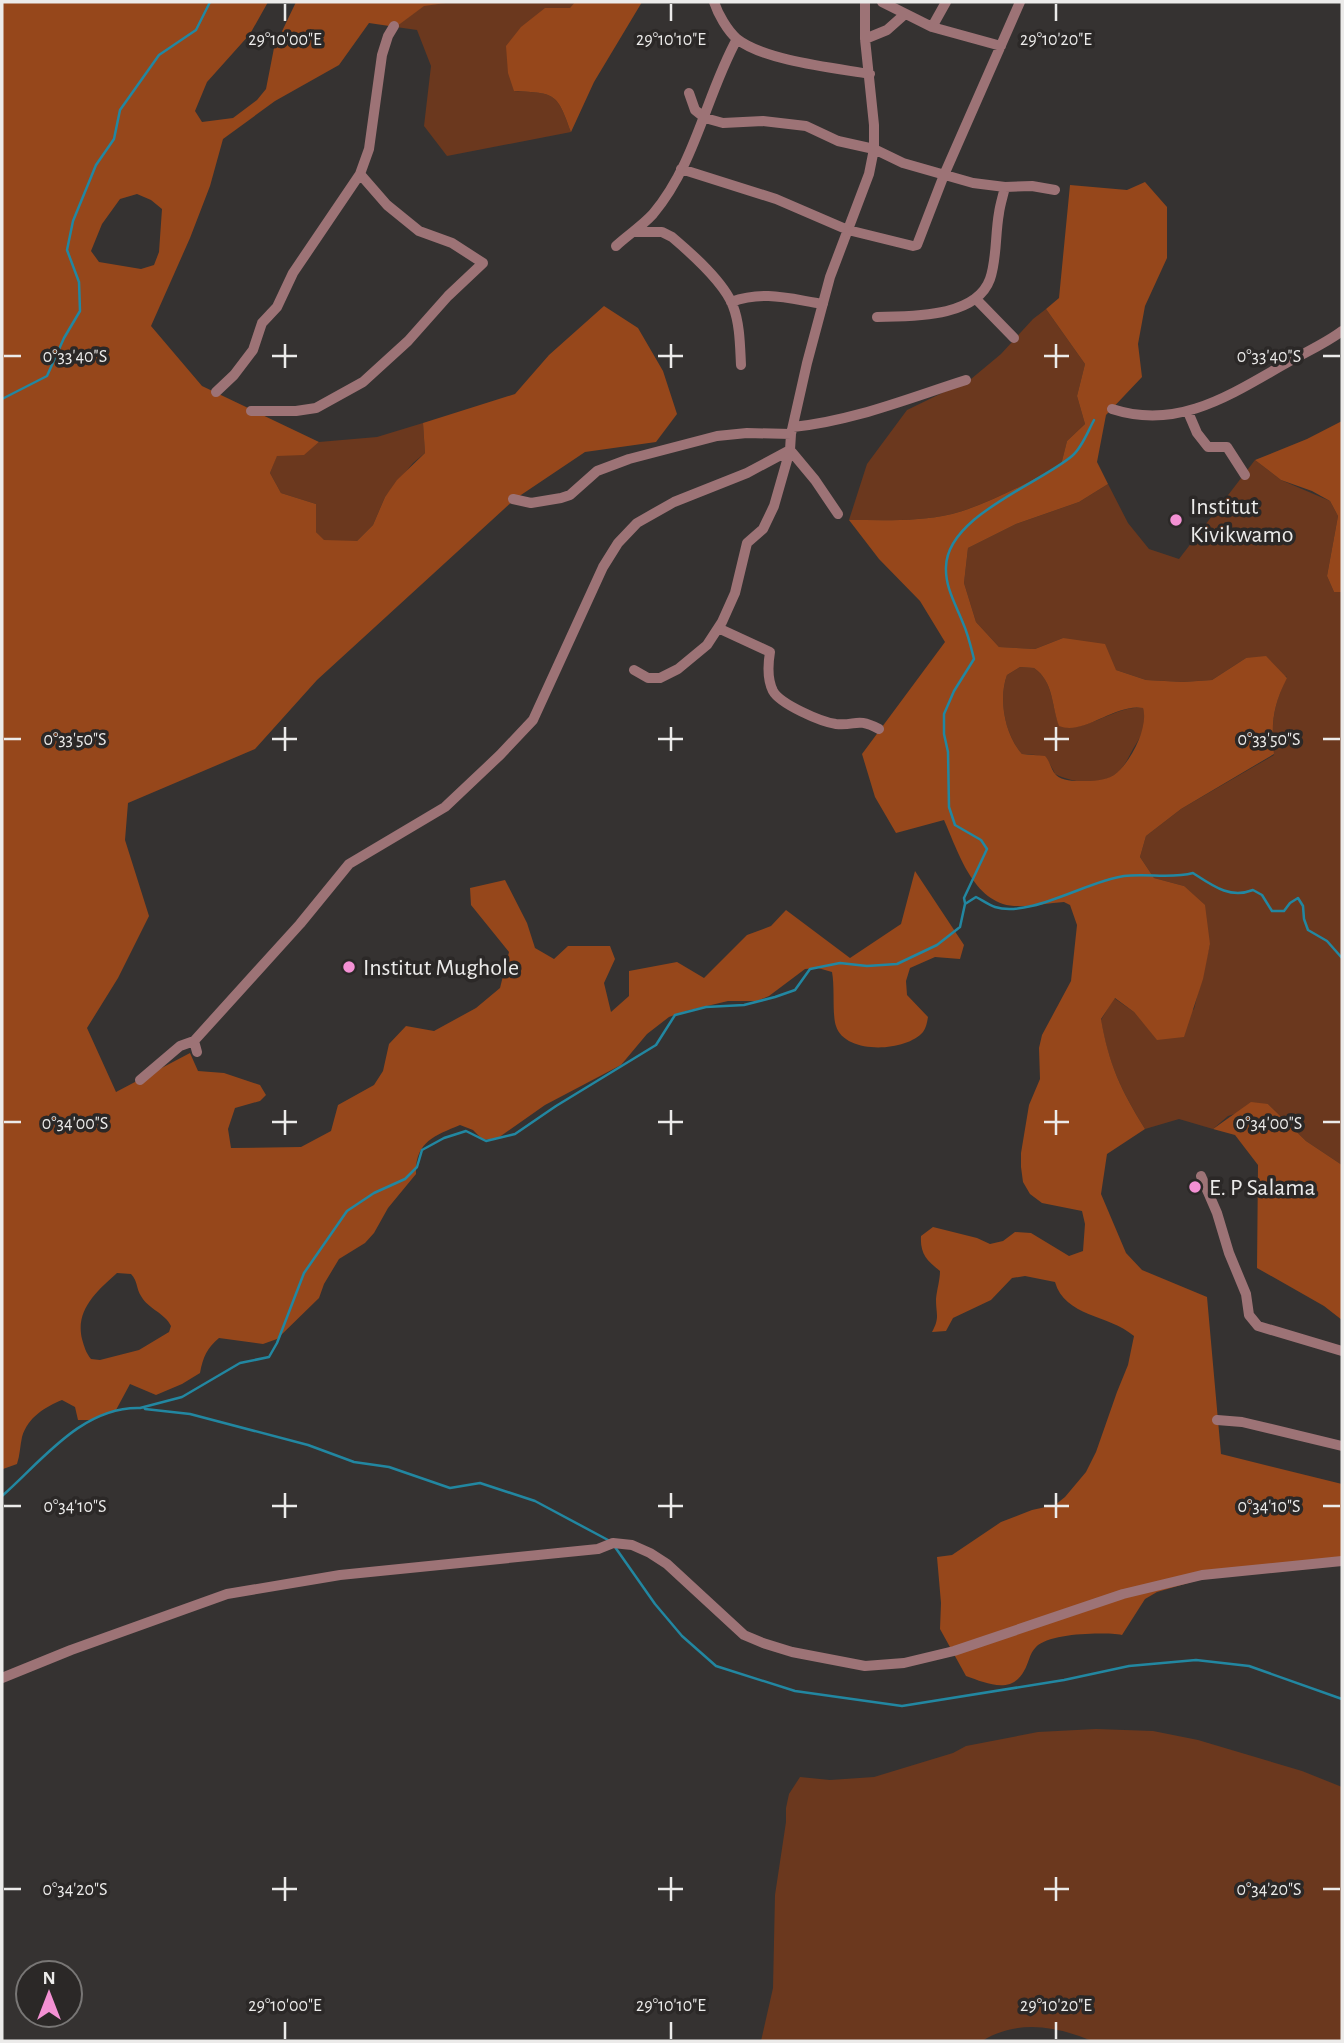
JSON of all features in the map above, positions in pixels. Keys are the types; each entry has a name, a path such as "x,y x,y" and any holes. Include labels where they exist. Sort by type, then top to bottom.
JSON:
{"street":[{"path":"714,2 737,39 778,56 870,74"},
{"path":"634,670 648,678 660,678 678,669 707,645 735,593 747,543 763,529 774,506 790,450 807,363 823,304 869,174 874,149 870,74 865,39 866,2"},
{"path":"882,2 932,27 1001,46"},
{"path":"932,27 946,2"},
{"path":"681,169 776,199 848,230 917,245 944,175 1020,2"},
{"path":"865,39 887,30 905,14"},
{"path":"216,392 253,351 262,323 277,307 293,273 360,174 369,149 382,55 394,26"},
{"path":"616,246 652,215 681,169 737,39"},
{"path":"689,93 695,110 705,118 723,123 763,121 806,126 838,141 874,149 903,163 973,183 1055,190"},
{"path":"251,411 282,412 316,408 363,382 408,341 448,296 483,263 452,243 419,230 387,205 360,174"},
{"path":"877,317 938,313 961,307 976,299 985,290 990,278 1005,187"},
{"path":"633,232 662,232 673,237 724,289 731,302 740,339 741,365"},
{"path":"731,302 763,295 823,304"},
{"path":"976,299 1014,338"},
{"path":"1112,409 1134,416 1188,412 1244,388 1328,342 1342,331"},
{"path":"1328,342 1342,341"},
{"path":"513,499 531,503 561,498 570,495 597,471 629,459 717,436 792,430 824,424 865,414 966,380"},
{"path":"1188,412 1197,433 1208,447 1227,447 1245,475"},
{"path":"790,450 838,514"},
{"path":"140,1080 180,1046 196,1046 349,864 445,807 533,720 603,567 618,543 637,523 674,502 747,472 790,450"},
{"path":"718,628 770,652 768,667 772,689 778,698 821,720 838,724 864,722 879,729"},
{"path":"1201,1176 1246,1294 1249,1315 1258,1325 1342,1351"},
{"path":"1217,1420 1242,1422 1342,1446"},
{"path":"2,1678 227,1594 340,1575 598,1549 613,1543 632,1545 667,1564 744,1635 792,1652 865,1666 904,1663 954,1651 1123,1594 1202,1575 1342,1561"}],"shaded area":[{"path":"2,2 268,2 250,34 207,82 195,111 202,122 233,118 257,100 266,89 274,48 296,2 453,2 424,6 396,27 369,23 339,65 275,101 223,139 210,186 190,238 151,326 202,386 319,442 304,455 277,456 270,473 281,493 316,504 316,532 324,540 357,541 373,525 385,497 397,480 425,453 423,423 515,394 549,355 604,306 638,328 663,371 677,414 656,442 585,452 515,499 317,680 255,749 128,803 125,840 149,916 118,978 87,1028 116,1092 190,1053 198,1071 224,1073 260,1085 266,1095 260,1101 235,1108 228,1129 231,1148 301,1147 331,1131 338,1105 374,1085 383,1071 389,1044 406,1026 434,1031 476,1008 500,988 509,952 471,905 470,888 505,880 527,923 535,948 554,959 568,946 610,946 615,959 604,983 611,1012 629,996 629,971 677,962 704,978 747,935 771,926 786,910 850,958 901,924 915,871 964,945 960,959 935,957 910,968 906,981 907,995 928,1017 923,1032 904,1044 876,1047 851,1042 836,1026 832,972 818,968 805,969 769,996 757,1001 728,1001 669,1017 647,1034 621,1065 545,1105 498,1138 483,1140 473,1130 460,1125 434,1137 419,1154 416,1174 388,1208 374,1233 365,1243 339,1259 319,1298 277,1339 263,1344 219,1338 206,1353 200,1373 156,1395 130,1384 116,1410 92,1420 78,1420 75,1407 62,1400 43,1410 28,1424 22,1437 17,1464 3,1469","holes":["137,194 162,209 159,252 154,265 141,269 99,262 91,251 102,224 120,199","117,1273 131,1274 144,1300 171,1326 169,1332 139,1350 100,1360 91,1359 82,1339 82,1319 95,1294"]},
{"path":"453,2 575,2 514,91 539,93 553,98 562,109 571,132 447,156 424,126 431,66 417,30 396,27 424,5"},
{"path":"575,2 642,2 594,82 571,132 562,109 553,98 539,93 514,91 508,73 506,46 521,27 545,8 570,8"},
{"path":"1145,182 1167,207 1167,258 1145,306 1138,344 1142,377 1106,415 1097,462 1108,484 1079,502 1016,524 968,548 964,583 976,622 999,647 1035,649 1063,638 1105,644 1116,670 1146,680 1183,682 1212,680 1246,658 1266,656 1287,678 1274,714 1274,754 1181,809 1146,836 1140,857 1154,878 1184,886 1205,905 1210,944 1203,979 1184,1037 1157,1040 1134,1012 1115,998 1101,1019 1117,1077 1145,1129 1107,1154 1101,1194 1126,1253 1142,1270 1207,1297 1221,1454 1342,1484 1342,1564 1216,1575 1157,1592 1145,1599 1122,1635 1064,1636 1043,1642 1030,1656 1019,1678 1012,1683 998,1685 966,1676 940,1629 937,1557 952,1555 1001,1522 1032,1510 1055,1505 1065,1497 1086,1472 1096,1452 1128,1365 1134,1336 1112,1323 1078,1309 1060,1293 1055,1282 1025,1276 1012,1278 991,1300 953,1318 946,1331 932,1332 937,1319 936,1299 940,1271 925,1256 921,1236 933,1227 990,1244 1003,1241 1015,1232 1031,1233 1069,1256 1083,1251 1085,1224 1082,1211 1042,1203 1030,1194 1023,1182 1021,1167 1029,1105 1040,1079 1039,1048 1042,1035 1071,981 1077,925 1070,905 1064,902 1014,906 1000,903 988,896 969,874 944,820 896,833 875,797 862,754 945,642 920,601 879,559 849,520 914,519 952,514 994,499 1061,465 1067,441 1085,424 1077,396 1085,364 1046,309 1059,298 1070,185 1127,190","holes":["1020,667 1034,668 1049,687 1059,726 1079,727 1122,710 1143,708 1141,735 1126,763 1114,775 1094,781 1065,780 1056,775 1045,756 1022,754 1016,746 1007,727 1003,706 1004,685 1007,675"]},
{"path":"1046,309 1085,364 1077,396 1085,424 1067,441 1061,465 994,499 952,514 914,519 849,520 867,464 907,410 971,379 1001,354 1033,319"},
{"path":"1342,421 1342,592 1334,592 1327,576 1338,516 1330,501 1312,491 1281,480 1255,460 1307,439"},
{"path":"423,423 425,453 413,463 385,497 373,525 357,541 324,541 316,532 316,504 281,493 270,473 277,455 303,455 319,442 377,437"},
{"path":"1255,460 1281,480 1330,501 1338,516 1327,576 1334,592 1342,592 1342,1165 1306,1141 1268,1104 1228,1116 1213,1129 1179,1119 1145,1129 1117,1077 1101,1020 1114,998 1134,1012 1157,1039 1194,1009 1210,944 1184,886 1154,878 1140,857 1146,836 1181,809 1274,755 1274,715 1287,677 1246,658 1212,680 1146,680 1116,670 1063,638 1035,649 999,647 976,622 964,583 968,548 1016,524 1079,502 1108,484 1128,523 1149,549 1179,559"},
{"path":"1020,667 1034,668 1045,680 1059,725 1078,726 1122,711 1143,708 1145,719 1141,734 1118,772 1095,782 1070,780 1055,774 1043,758 1022,754 1007,727 1003,706 1007,675"},
{"path":"1251,1102 1268,1104 1306,1141 1342,1165 1342,1320 1324,1306 1257,1268 1258,1165 1235,1135 1213,1129"},
{"path":"1096,1729 1153,1731 1198,1740 1302,1771 1342,1787 1342,2041 1092,2041 1051,2029 1023,2027 996,2034 982,2041 761,2041 773,1988 775,1895 786,1808 789,1794 800,1777 830,1780 874,1777 953,1753 966,1746 1038,1732"}],"waterway":[{"path":"2,399 47,376 80,311 79,282 67,250 73,221 96,165 114,139 120,110 159,55 196,30 210,2"},
{"path":"965,903 964,898 987,849 981,840 955,825 949,807 944,714 954,691 974,659 947,582 946,567 950,549 961,532 978,517 1076,453 1094,420"},
{"path":"140,1408 182,1397 240,1363 269,1357 304,1273 347,1211 374,1193 405,1179 417,1167 422,1150 444,1138 466,1131 486,1141 515,1134 656,1045 675,1015 706,1007 744,1005 775,997 795,990 810,969 840,963 867,966 897,964 937,945 960,927 965,904 976,897 995,907 1025,908 1109,879 1193,873 1229,892 1253,890 1262,895 1272,911 1284,911 1298,898 1303,906 1308,930 1327,941 1342,958"},
{"path":"2,1496 80,1426 118,1410 139,1408"},
{"path":"145,1409 190,1414 308,1445 354,1462 389,1467 450,1488 480,1483 535,1501 608,1540"},
{"path":"615,1547 655,1604 682,1636 716,1666 795,1691 902,1706 1064,1680 1129,1666 1196,1660 1249,1666 1342,1699"}],"place":[{"name":"Institut Kivikwamo","path":"1176,520"},
{"name":"Institut Mughole","path":"349,967"},
{"name":"E. P Salama","path":"1195,1187"}]}
